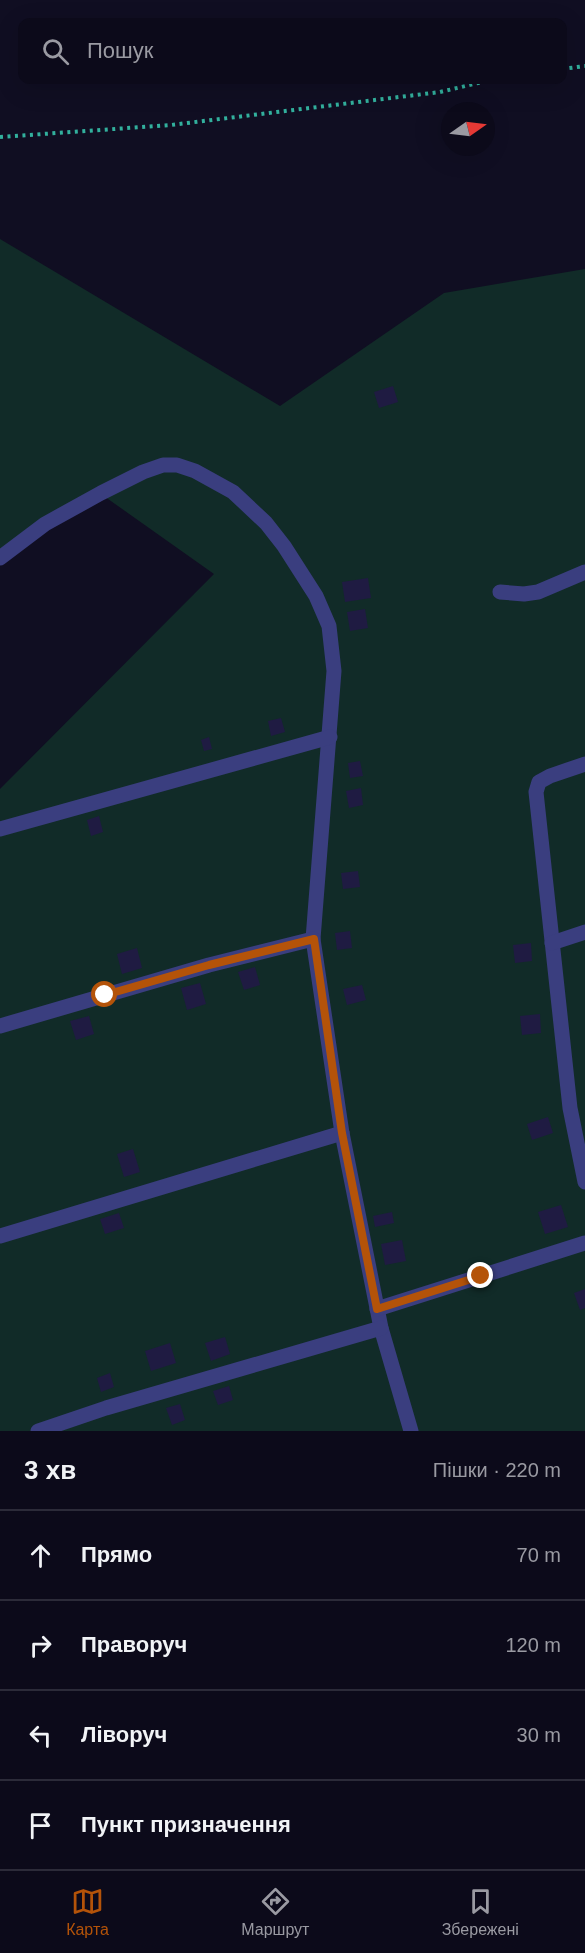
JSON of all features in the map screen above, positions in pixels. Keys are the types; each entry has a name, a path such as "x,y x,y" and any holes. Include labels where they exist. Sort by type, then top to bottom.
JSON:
{"lane":[{"path":"0,558 45,524 143,472 162,465 177,465 195,471 233,492 266,523 284,546 316,596 329,626 334,671 314,939 342,1133 381,1328 411,1431"},
{"path":"500,592 524,594 538,592 585,572"},
{"path":"0,829 330,737"},
{"path":"585,764 539,782 536,792 552,943 578,1105 585,1182"},
{"path":"552,943 585,932"},
{"path":"0,1026 209,965 314,939"},
{"path":"0,1236 342,1133"},
{"path":"377,1309 585,1243"},
{"path":"38,1431 106,1408 381,1328"}],"path":[{"path":"567,68 585,66"},
{"path":"0,137 195,122 440,92 474,84"}],"green space":[{"path":"0,239 280,406 444,293 585,269 585,1431 0,1431 0,789 214,574 101,494 0,558"}],"building":[{"path":"393,386 398,402 379,408 374,392"},
{"path":"368,578 371,598 345,602 342,582"},
{"path":"365,609 368,628 350,631 347,612"},
{"path":"281,718 285,732 271,736 268,721"},
{"path":"209,737 212,749 204,751 201,740"},
{"path":"360,761 363,776 350,778 348,763"},
{"path":"361,788 363,805 349,808 346,791"},
{"path":"99,816 103,832 91,836 87,820"},
{"path":"358,871 360,887 343,889 341,873"},
{"path":"350,931 352,948 337,950 335,933"},
{"path":"531,943 532,961 515,963 513,945"},
{"path":"137,948 142,968 122,974 117,954"},
{"path":"255,967 260,985 244,990 238,972"},
{"path":"200,983 206,1004 187,1010 181,988"},
{"path":"362,985 366,1000 347,1005 343,989"},
{"path":"540,1014 541,1033 522,1035 520,1016"},
{"path":"89,1016 94,1034 76,1040 70,1021"},
{"path":"548,1117 553,1133 532,1140 527,1124"},
{"path":"133,1149 140,1172 124,1177 117,1154"},
{"path":"561,1205 568,1227 545,1234 538,1212"},
{"path":"392,1212 394,1223 375,1227 373,1216"},
{"path":"119,1213 124,1228 105,1234 100,1219"},
{"path":"402,1240 406,1261 385,1265 381,1244"},
{"path":"585,1289 585,1308 580,1310 574,1293"},
{"path":"225,1337 230,1354 211,1361 205,1343"},
{"path":"170,1343 176,1363 151,1371 145,1351"},
{"path":"110,1373 114,1387 101,1392 97,1378"},
{"path":"229,1386 233,1400 218,1405 213,1391"},
{"path":"180,1404 185,1420 172,1425 166,1408"}],"route":[{"path":"105,995 209,965 314,939 342,1133 377,1309 481,1276"}]}
